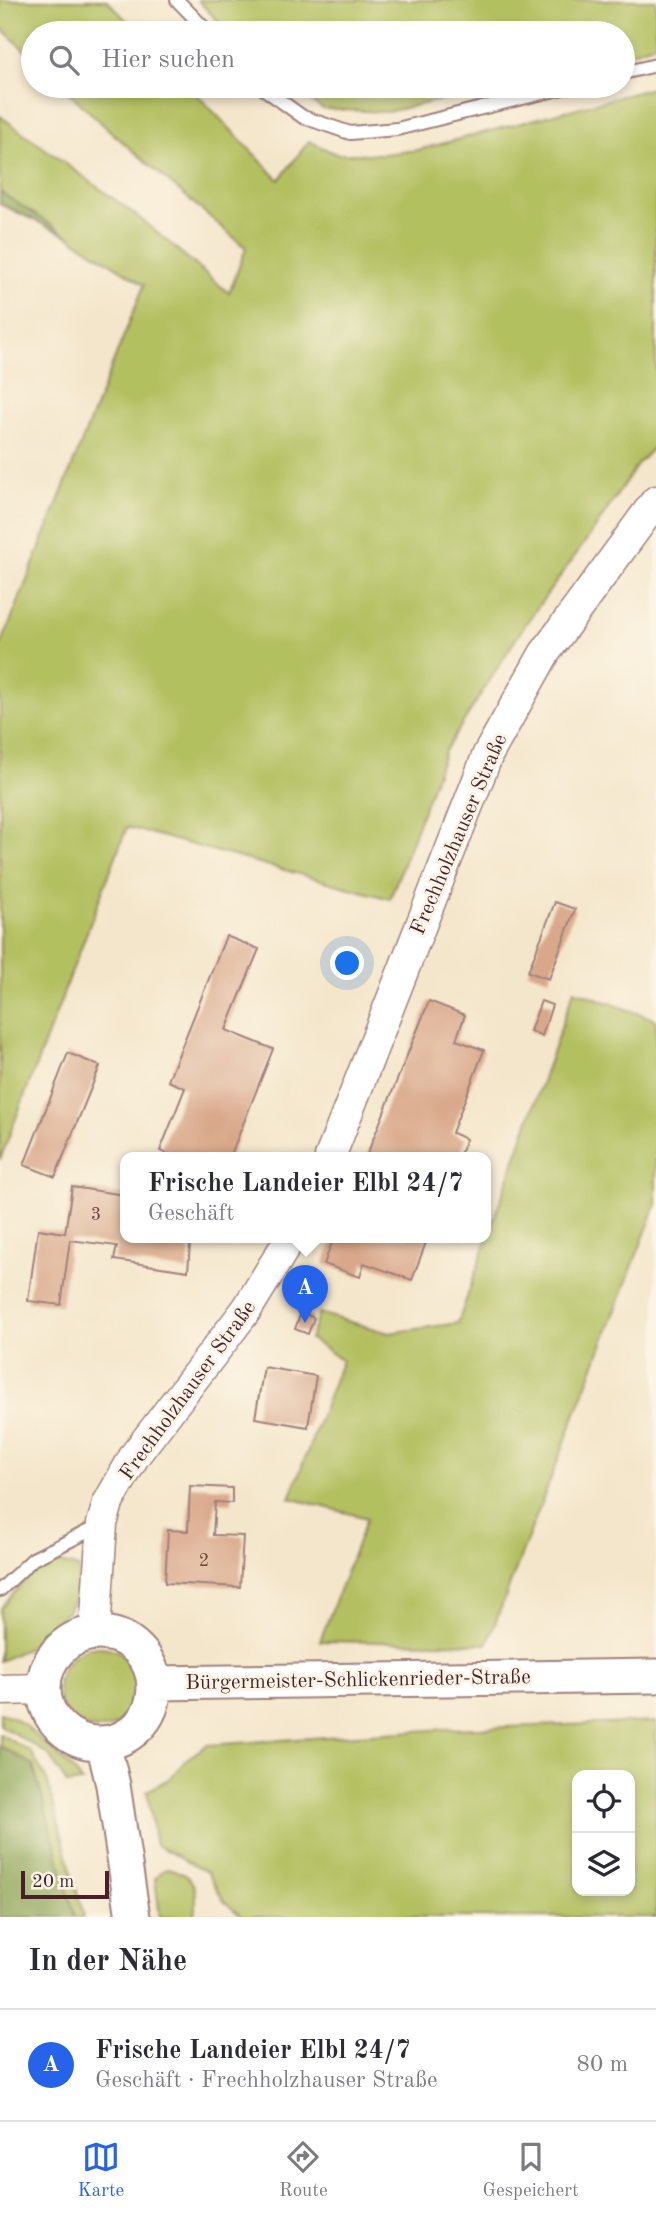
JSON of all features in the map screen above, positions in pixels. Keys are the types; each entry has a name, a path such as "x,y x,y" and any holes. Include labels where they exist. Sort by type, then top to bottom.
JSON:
{"main road":[{"path":"95,1632 123,1638 135,1646 145,1657 154,1683 149,1712 141,1724 117,1740 103,1743 88,1742 62,1729 52,1718 43,1689 50,1662 58,1651 69,1641 95,1632"},
{"name":"Bürgermeister-Schlickenrieder-Straße","path":"154,1683 656,1676"},
{"path":"103,1743 113,1784 133,1917"}],"street":[{"name":"Frechholzhauser Straße","path":"332,1152 488,754 544,654 656,500"},
{"name":"Frechholzhauser Straße","path":"95,1632 103,1524 108,1503 135,1455 247,1309 288,1243"},
{"path":"0,1690 43,1689"}],"lane":[{"path":"177,0 197,21"},
{"path":"635,70 656,65"},
{"path":"277,98 303,117 350,133 397,129 522,98"},
{"path":"0,1590 33,1559 103,1524"}],"green space":[{"path":"0,0 107,0 127,21 21,21 21,47 0,27"},
{"path":"198,0 656,0 656,44 635,51 635,21 218,21"},
{"path":"656,87 656,445 637,465 524,626 445,751 390,899 127,827 0,1160 0,648 144,285 0,192 0,116 136,215 229,293 246,248 75,98 200,98 279,180 309,141 336,154 384,154 418,150 614,98 635,98 635,93"},
{"path":"305,98 449,98 387,112 323,109"},
{"path":"0,192 72,238 0,204"},
{"path":"574,990 656,1020 656,1205 487,1644 320,1641 367,1518 290,1498 342,1360 310,1339 319,1313 389,1333 458,1323 486,1243 491,1243 491,1228"},
{"path":"61,1563 79,1568 76,1596 69,1609 26,1649 0,1661 0,1609 19,1586 34,1574"},
{"path":"99,1647 115,1650 128,1659 137,1672 140,1688 137,1704 128,1717 115,1726 99,1729 83,1726 70,1717 61,1704 58,1688 61,1672 70,1659 83,1650"},
{"path":"0,1713 25,1726 70,1766 82,1782 67,1784 49,1755 0,1725"},
{"path":"656,1722 656,1917 242,1917 224,1901 207,1872 156,1845 147,1791 169,1779 188,1758 207,1745 446,1729"},
{"path":"0,1734 31,1752 47,1780 84,1917 75,1917 33,1765 0,1746"},
{"path":"0,1746 33,1765 75,1917 0,1917"},
{"path":"168,1868 185,1875 194,1885 195,1917 160,1917 155,1878"}],"building":[{"path":"555,902 575,909 549,979 528,972"},
{"path":"226,936 259,949 226,1030 273,1049 232,1152 160,1151 185,1088 168,1081"},
{"path":"429,1001 465,1015 456,1040 484,1050 452,1133 466,1139 461,1152 368,1152"},
{"path":"541,1001 552,1005 542,1036 530,1031"},
{"path":"68,1053 100,1066 55,1177 24,1165"},
{"path":"72,1187 120,1194 120,1243 190,1244 188,1271 114,1260 117,1246 70,1240 61,1305 28,1301 38,1229 65,1233"},
{"path":"332,1243 426,1243 412,1280 364,1263 360,1277 324,1264"},
{"path":"301,1312 314,1318 308,1334 295,1329"},
{"path":"264,1367 316,1376 308,1427 255,1418"},
{"path":"190,1486 232,1488 232,1503 215,1502 213,1535 243,1536 240,1587 165,1583 168,1530 188,1531"}],"place":[{"name":"Frische Landeier Elbl 24/7","path":"305,1323"}]}
